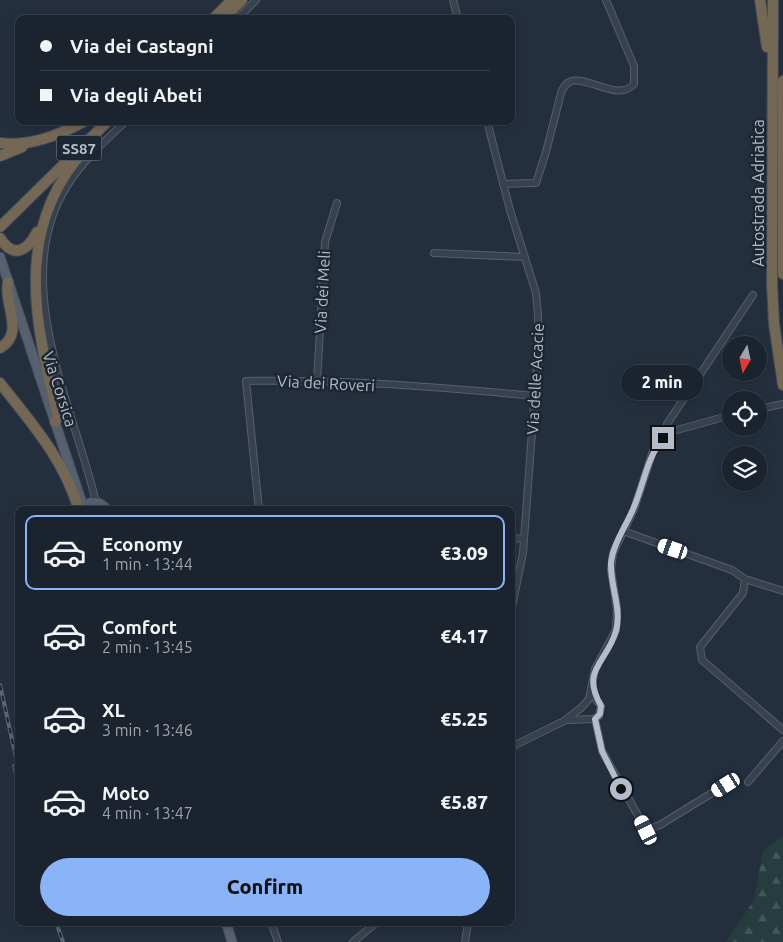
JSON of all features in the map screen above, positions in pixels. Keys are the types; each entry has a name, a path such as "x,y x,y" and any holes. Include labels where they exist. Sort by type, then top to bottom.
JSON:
{"highway":[{"path":"217,15 232,0"},
{"path":"227,15 242,0"},
{"path":"760,0 766,35 768,148 772,208"},
{"name":"Autostrada Adriatica","path":"773,0 772,208 774,324 783,385"},
{"name":"Autostrada Adriatica","path":"783,81 783,274"},
{"path":"0,143 26,143 50,137 76,125"},
{"name":"SS87","path":"53,176 104,125"},
{"name":"SS87","path":"82,153 117,125"},
{"path":"0,156 22,148 26,143"},
{"path":"0,227 53,176 82,153"},
{"path":"0,238 12,249 26,249 32,244 42,225 57,187 68,169 82,153"},
{"path":"42,225 35,278 36,306 42,347 58,416 55,422"},
{"path":"0,348 9,340 13,330 13,317 6,291 8,282"},
{"path":"0,383 53,451 80,506"}],"main road":[{"name":"Via Corsica","path":"0,257 55,422 80,506"},
{"path":"87,506 96,502 102,506"},
{"path":"227,926 232,942"}],"street":[{"path":"241,15 256,0"},
{"path":"453,0 457,15"},
{"path":"503,184 536,183 561,93 569,81 577,79 616,92 631,88 634,84 634,66 606,0"},
{"path":"96,502 50,339 44,295 44,266 46,240 51,220 67,186 117,125"},
{"name":"Via delle Acacie","path":"488,125 524,258 536,294 538,315 535,396 524,539 515,590"},
{"name":"Via dei Meli","path":"317,382 325,242 337,203"},
{"path":"434,253 524,258"},
{"path":"670,432 667,424 753,295"},
{"name":"Via dei Roveri","path":"259,506 246,381 317,382 535,396"},
{"path":"767,408 783,404"},
{"path":"515,745 564,721 588,700 596,669 616,630 618,616 611,562 622,531 634,509 653,451 670,432 722,418"},
{"path":"622,531 732,570 745,579 783,591"},
{"path":"515,538 524,539"},
{"path":"745,579 743,592 700,648 702,660 783,730"},
{"path":"592,687 596,700 602,710 595,719"},
{"path":"588,700 596,700"},
{"path":"581,708 582,714 587,718"},
{"path":"564,721 587,718 595,719"},
{"path":"595,719 602,751 646,830 660,825 726,785"},
{"path":"748,782 783,741"},
{"path":"272,926 278,942"},
{"path":"353,942 373,926"},
{"path":"465,942 467,926"}],"green space":[{"path":"783,836 783,942 726,942 754,900 763,851"}],"railway":[{"path":"0,685 15,753"},
{"path":"14,766 15,770"},
{"path":"57,926 63,942"}],"route":[{"path":"621,789 602,751 595,719 602,710 596,700 592,687 596,669 616,630 618,616 611,570 613,553 634,509 653,451 663,438"}]}
